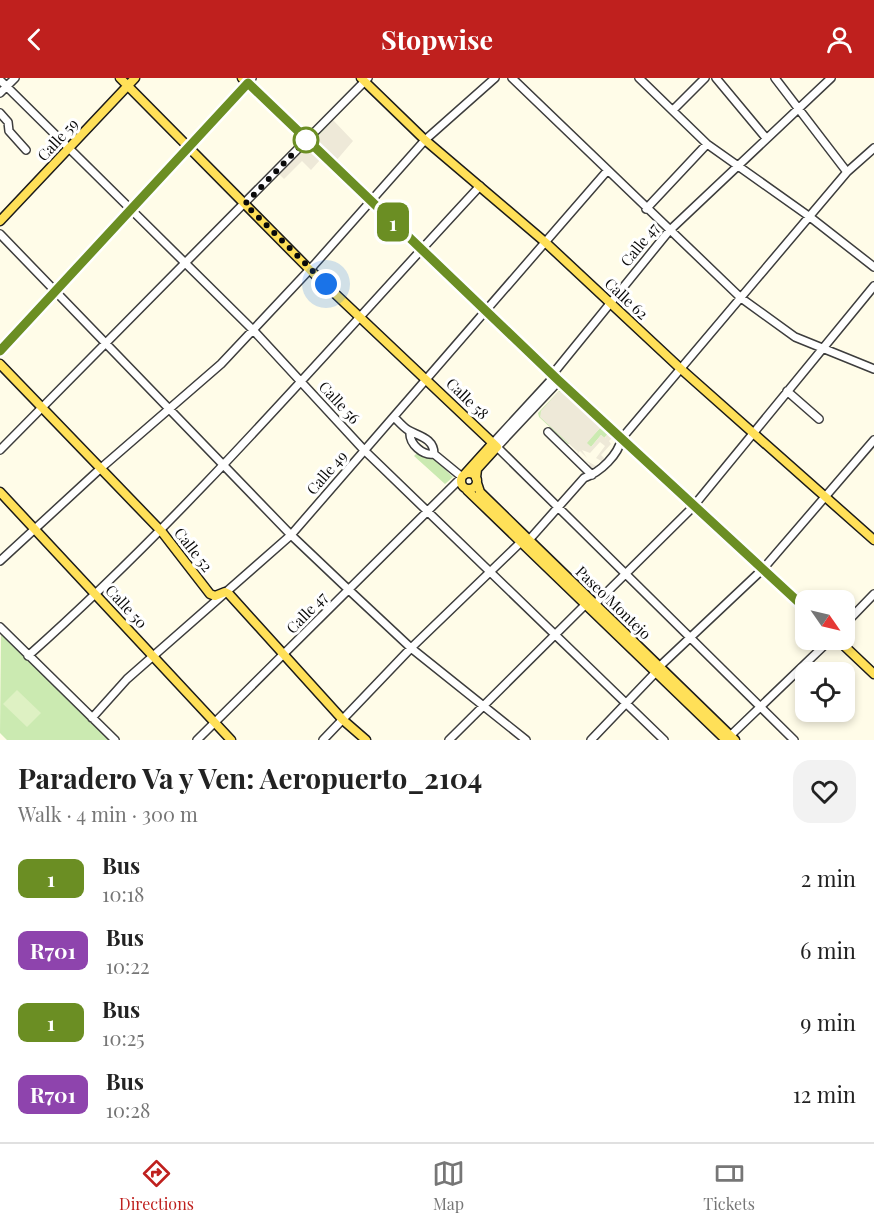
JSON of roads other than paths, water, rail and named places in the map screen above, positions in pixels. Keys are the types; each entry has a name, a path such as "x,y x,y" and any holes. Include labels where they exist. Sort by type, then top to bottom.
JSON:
{"main road":[{"name":"Calle 58","path":"120,78 310,270 495,445"},
{"name":"Calle 59","path":"0,221 135,78"},
{"name":"Calle 62","path":"364,79 425,140 545,242 681,369 874,540"},
{"path":"247,80 307,141 562,383 795,599"},
{"name":"Calle 52","path":"0,364 162,532 210,594 215,596 222,593 229,594 343,720 366,740"},
{"name":"Calle 47","path":"463,476 495,445"},
{"name":"Calle 47","path":"476,480 477,469 495,445"},
{"path":"467,490 474,487 476,480 471,474 463,476 462,486 525,541"},
{"name":"Paseo Montejo","path":"476,480 480,492 525,541 728,739"},
{"name":"Calle 50","path":"0,492 231,740"},
{"path":"849,650 874,674"}],"street":[{"path":"0,93 15,78"},
{"path":"0,561 101,468 172,409 254,331 425,140 495,78"},
{"path":"512,78 741,298 795,337 874,369"},
{"path":"639,78 707,144 810,217 874,267"},
{"path":"673,110 705,78"},
{"path":"716,78 766,138"},
{"path":"775,78 847,172"},
{"name":"Calle 47","path":"495,445 669,231 831,78"},
{"path":"0,450 187,264 364,79"},
{"name":"Calle 56","path":"0,80 254,331 364,450 664,740"},
{"path":"0,351 247,80"},
{"path":"0,113 8,122 9,131 26,150"},
{"path":"646,209 707,144"},
{"path":"323,740 411,648 558,509 584,478 592,475 620,447 622,438 847,172 874,148"},
{"name":"Calle 49","path":"92,718 153,656 222,593 291,535 607,171"},
{"path":"28,656 162,532 362,318 480,186"},
{"path":"0,234 56,289 291,535 348,590 411,648 526,740"},
{"path":"449,740 556,634 624,576 694,505 874,286"},
{"name":"Calle 47","path":"505,434 556,384 562,383"},
{"path":"787,391 819,419"},
{"path":"394,417 410,432 424,437 433,448 434,454"},
{"path":"410,432 410,438 417,448 426,454 434,454 463,476"},
{"path":"548,432 592,475"},
{"path":"591,740 625,702 689,638 763,569 874,441"},
{"name":"Calle 58","path":"495,445 624,576 794,740"},
{"name":"Calle 47","path":"197,740 284,656 426,510 463,476"},
{"path":"855,614 874,594"},
{"path":"0,627 115,740"},
{"path":"728,739 819,650"}]}
